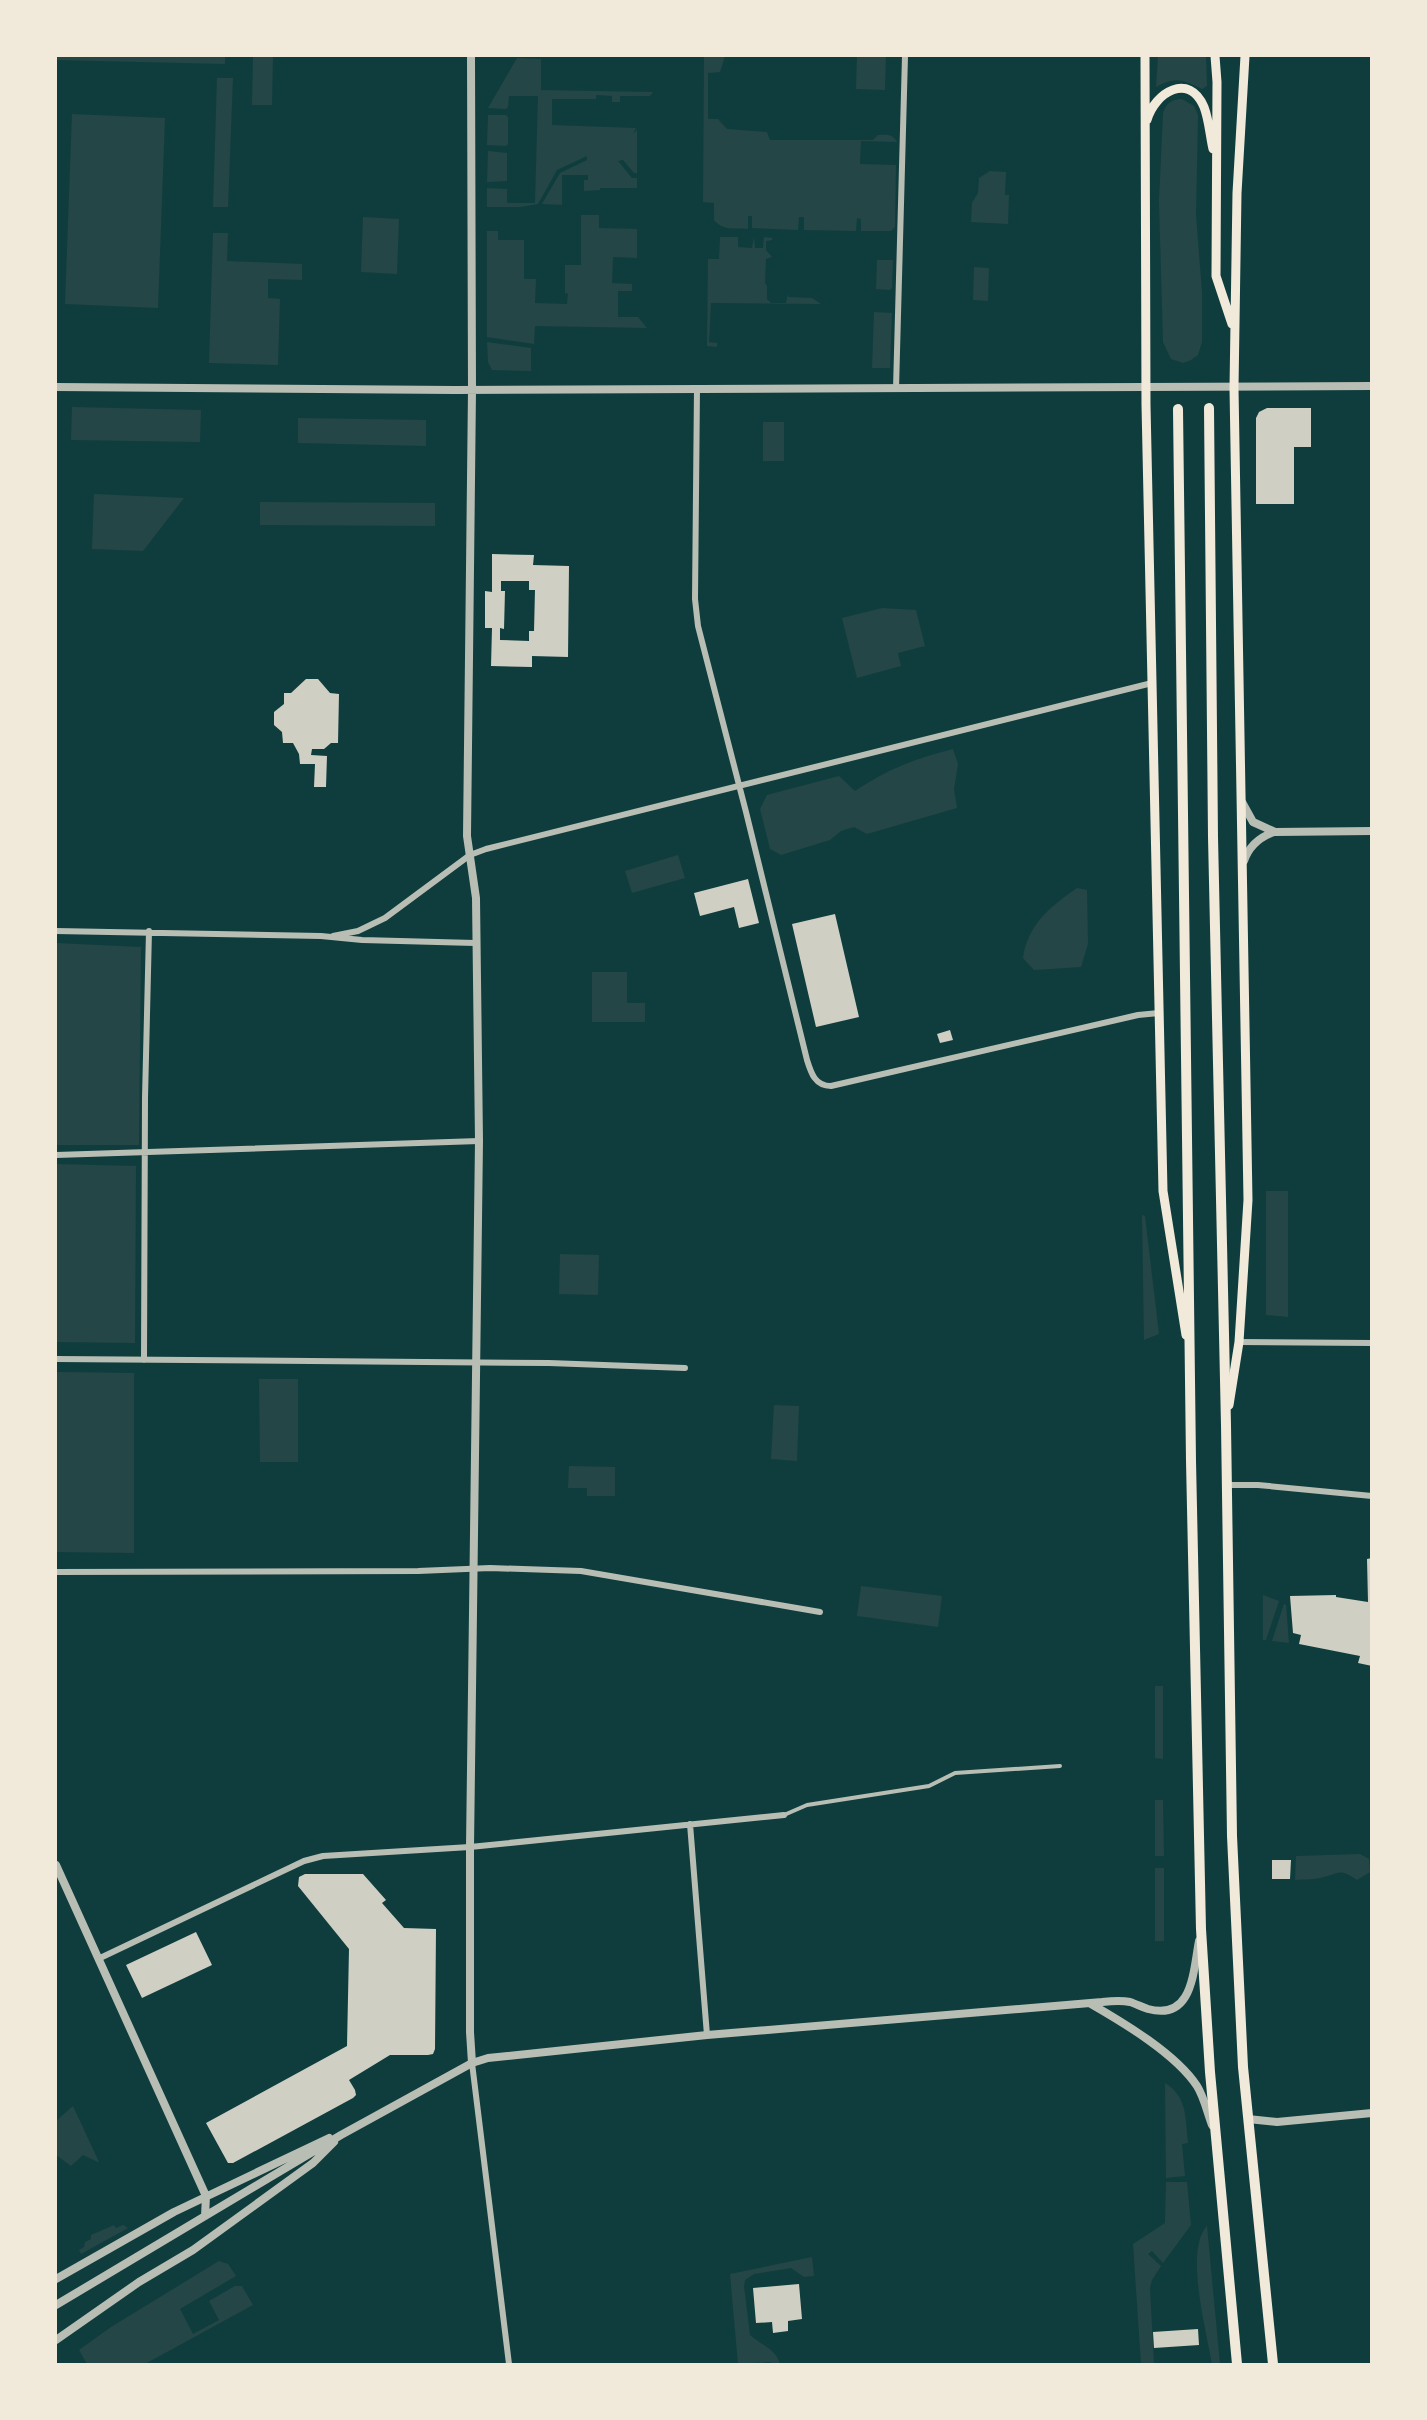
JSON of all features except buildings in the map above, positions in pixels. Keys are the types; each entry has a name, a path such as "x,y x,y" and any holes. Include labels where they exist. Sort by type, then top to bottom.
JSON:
{"main road":[{"path":"1144,56 1146,387 1163,1191 1190,1358"},
{"path":"1215,56 1217,82 1216,276 1235,332"},
{"path":"1226,1425 1239,1342 1248,1200 1234,388 1237,193 1245,56"},
{"path":"1144,149 1145,127 1150,108 1158,97 1179,88 1188,90 1196,96 1203,107 1217,164"},
{"path":"1209,408 1213,837 1235,1916 1243,2067 1273,2364"},
{"path":"1178,409 1190,1358 1201,1929 1217,2141 1238,2364"}],"street":[{"path":"471,56 472,390 467,836 476,898 479,1141 472,1569 470,2032 509,2364"},
{"path":"896,389 905,56"},
{"path":"56,387 472,390 1371,386"},
{"path":"697,388 695,599 698,626 811,1073 823,1086 1138,1015 1159,1013"},
{"path":"333,936 358,931 385,918 470,855 570,827 1152,683"},
{"path":"1241,802 1253,822 1275,832 1371,831"},
{"path":"1243,865 1246,853 1254,843 1275,832"},
{"path":"56,931 333,936 362,940 475,943"},
{"path":"144,1360 144,1152 149,932"},
{"path":"56,1155 479,1141"},
{"path":"1239,1342 1371,1343"},
{"path":"56,1359 476,1362 685,1368"},
{"path":"1226,1485 1258,1485 1371,1496"},
{"path":"56,1572 197,1573 472,1569 581,1571 820,1612"},
{"path":"98,1959 304,1861 323,1856 470,1847 784,1815"},
{"path":"690,1824 707,2035"},
{"path":"56,1865 206,2196 205,2216"},
{"path":"56,2305 341,2135 472,2063 500,2056 707,2035 1119,2001 1160,2011 1171,2010 1181,2004 1188,1993 1201,1929"},
{"path":"1091,2004 1120,2020 1189,2075 1198,2088 1217,2141"},
{"path":"1248,2119 1277,2122 1371,2113"},
{"path":"56,2279 206,2196 313,2143 341,2135"},
{"path":"56,2340 139,2282 193,2250 313,2163 341,2135"}],"lane":[{"path":"784,1815 807,1805 929,1786 955,1773 1060,1766"}],"shaded area":[{"path":"56,56 225,56 225,64 56,60"},
{"path":"253,56 273,56 272,105 252,105"},
{"path":"704,56 725,56 720,72 708,73 708,119 718,119 727,129 767,132 770,140 873,140 878,135 893,137 897,142 861,141 860,164 896,165 895,227 891,231 861,231 861,219 857,218 856,231 804,230 804,217 799,217 798,230 752,228 752,216 748,216 748,229 730,228 718,224 714,220 714,203 703,202"},
{"path":"857,56 886,56 885,90 856,89"},
{"path":"1158,56 1206,56 1207,86 1202,89 1175,80 1156,87"},
{"path":"517,58 541,59 541,90 653,92 650,96 620,96 620,102 612,102 612,96 596,95 596,99 552,99 552,125 636,128 633,134 637,130 637,173 634,173 623,160 618,161 632,178 637,178 637,188 600,188 600,190 584,191 584,180 588,180 588,175 562,175 562,205 542,204 560,173 587,160 587,156 557,170 538,204 520,207 487,207 487,188 507,189 507,203 535,203 538,96 509,96 506,109 488,108"},
{"path":"217,78 233,78 228,207 213,207"},
{"path":"1182,99 1194,106 1198,115 1196,215 1202,292 1202,342 1198,355 1183,363 1171,359 1163,342 1159,201 1163,114 1165,107 1170,103"},
{"path":"72,114 165,118 158,308 65,304"},
{"path":"488,115 508,117 508,144 506,146 487,145"},
{"path":"488,151 507,153 507,181 487,182"},
{"path":"990,171 1006,172 1005,195 1009,195 1008,224 971,222 972,203 978,193 979,178"},
{"path":"581,215 599,215 599,228 637,229 637,258 613,257 612,283 632,284 632,291 618,291 618,317 638,317 647,328 535,326 534,344 487,337 487,231 498,231 498,240 524,240 524,279 536,279 535,303 567,304 565,265 581,265"},
{"path":"363,217 399,219 397,274 361,272"},
{"path":"213,233 228,233 227,261 302,264 302,280 268,279 268,298 280,299 278,365 209,363"},
{"path":"720,237 738,237 738,247 752,248 754,237 755,248 763,248 764,237 772,238 766,241 766,250 772,257 766,259 767,299 771,303 786,303 788,293 788,297 812,298 821,304 711,303 709,342 717,343 717,347 707,346 708,259 719,259"},
{"path":"877,260 893,260 890,290 876,289"},
{"path":"974,267 989,268 988,301 973,300"},
{"path":"874,312 892,313 890,368 872,368"},
{"path":"487,342 531,348 531,371 492,370 488,362"},
{"path":"72,407 201,410 200,442 71,440"},
{"path":"298,418 426,420 426,446 298,443"},
{"path":"763,422 784,422 784,461 763,461"},
{"path":"94,494 184,498 143,551 92,549"},
{"path":"260,502 435,503 435,526 260,525"},
{"path":"882,608 916,610 925,646 898,653 901,666 857,678 842,618"},
{"path":"953,749 958,764 954,789 957,808 867,834 854,827 841,831 830,840 781,855 770,849 760,809 767,795 839,776 855,791 902,766"},
{"path":"678,855 685,878 632,893 625,871"},
{"path":"1077,888 1087,890 1088,944 1081,967 1034,970 1023,958 1030,935 1049,910"},
{"path":"56,943 141,947 139,1145 56,1145"},
{"path":"592,972 627,972 627,1003 645,1003 645,1022 592,1022"},
{"path":"56,1164 136,1166 135,1343 56,1342"},
{"path":"1266,1191 1288,1191 1288,1317 1266,1315"},
{"path":"1142,1215 1145,1216 1159,1334 1144,1340"},
{"path":"560,1254 599,1255 598,1295 559,1294"},
{"path":"56,1372 134,1373 134,1553 56,1552"},
{"path":"259,1379 298,1379 298,1462 260,1462"},
{"path":"774,1405 799,1406 797,1461 771,1459"},
{"path":"569,1466 615,1467 615,1496 587,1496 587,1488 568,1488"},
{"path":"861,1586 942,1596 938,1627 857,1616"},
{"path":"1263,1595 1279,1601 1266,1640 1263,1640"},
{"path":"1284,1604 1286,1605 1289,1643 1272,1641"},
{"path":"1155,1686 1163,1686 1163,1759 1155,1758"},
{"path":"1155,1800 1163,1800 1164,1856 1155,1856"},
{"path":"1360,1854 1369,1859 1370,1872 1357,1880 1346,1874 1335,1873 1317,1879 1295,1880 1296,1856"},
{"path":"1155,1868 1164,1868 1164,1941 1155,1941"},
{"path":"1165,2083 1178,2095 1184,2109 1188,2143 1182,2144 1185,2176 1166,2178"},
{"path":"73,2106 99,2162 83,2155 71,2166 56,2155 56,2121"},
{"path":"1166,2182 1187,2182 1191,2225 1163,2263 1152,2251 1148,2254 1161,2266 1150,2288 1154,2364 1141,2364 1133,2244 1165,2223"},
{"path":"114,2225 116,2228 123,2225 128,2228 81,2254 79,2250 84,2247 85,2242 91,2239 91,2235"},
{"path":"1207,2226 1220,2364 1212,2364 1197,2272 1200,2238"},
{"path":"812,2257 814,2276 804,2277 791,2268 754,2274 745,2280 750,2335 772,2351 780,2364 771,2364 771,2362 738,2364 730,2274"},
{"path":"219,2261 228,2264 236,2276 180,2309 193,2334 219,2320 209,2301 235,2286 242,2286 253,2305 145,2364 87,2364 79,2350 111,2327"}]}
